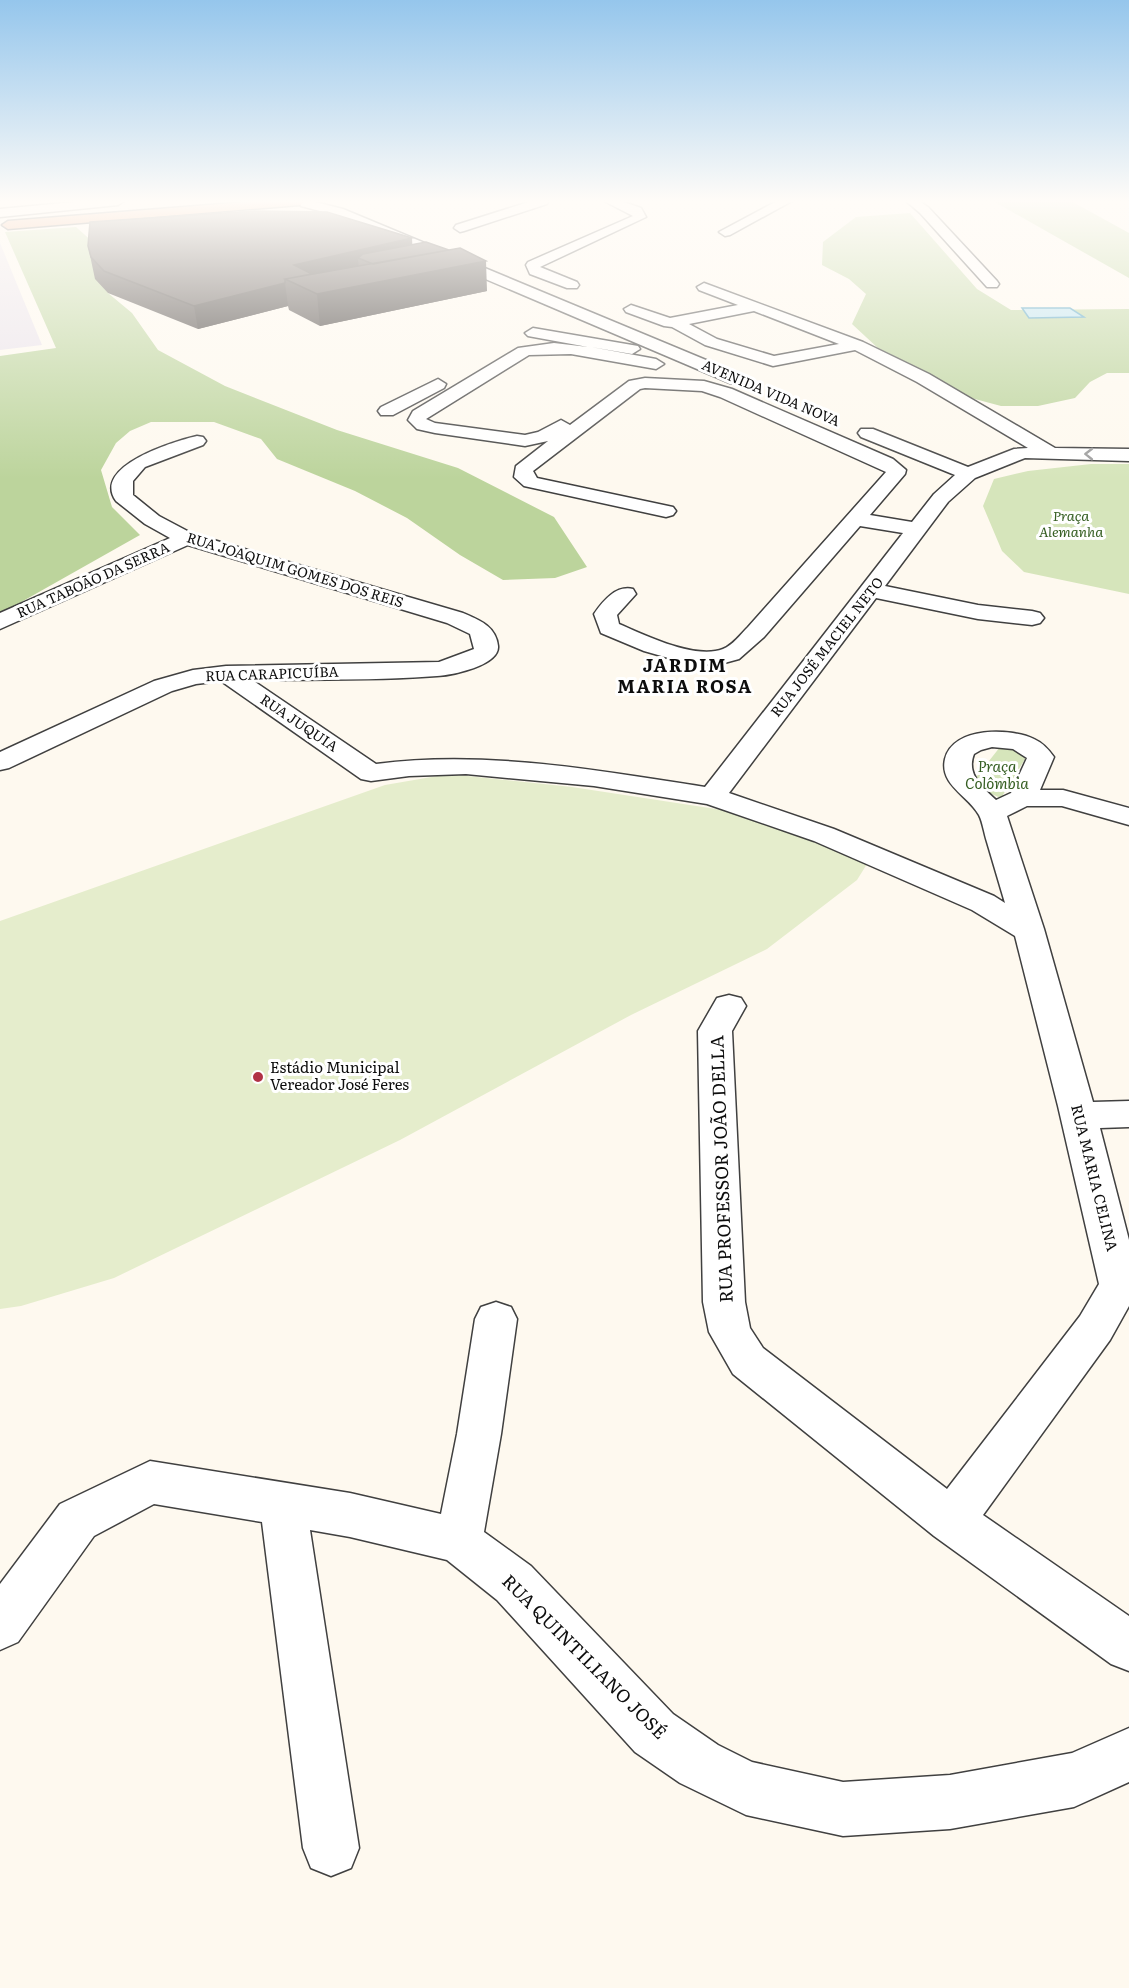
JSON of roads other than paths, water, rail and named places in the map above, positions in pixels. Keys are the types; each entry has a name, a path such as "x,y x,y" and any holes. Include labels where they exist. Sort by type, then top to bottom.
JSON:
{"street":[{"name":"AVENIDA VIDA NOVA","path":"536,294 756,387"},
{"path":"721,294 857,345 924,378 1050,453"},
{"path":"631,309 660,320 676,322 783,302"},
{"path":"387,411 575,311"},
{"path":"676,322 711,342 773,361 857,345"},
{"path":"533,333 647,351 659,356 656,364 553,431 535,440 516,440 435,428 423,425 417,420 419,415 524,351 531,349 565,349 656,364"},
{"path":"625,594 605,614 609,628 662,649 695,656 718,658 734,653 756,632 895,474 896,470 892,466 726,393 704,386 665,382 635,385 525,466 523,471 524,477 531,482 666,511"},
{"name":"AVENIDA VIDA NOVA","path":"854,428 960,471"},
{"name":"RUA JOAQUIM GOMES DOS REIS","path":"197,441 138,463 123,480 123,497 152,520 186,538 455,618 480,630 487,640 486,653"},
{"path":"960,471 1021,453 1129,455"},
{"name":"RUA JOSÉ MACIEL NETO","path":"712,796 960,471"},
{"path":"854,519 917,529"},
{"name":"RUA TABOÃO DA SERRA","path":"0,622 186,538"},
{"path":"871,590 978,612 1032,618"},
{"name":"RUA CARAPICUÍBA","path":"0,762 163,686 193,677 226,674 439,669 464,663 486,653"},
{"name":"RUA JUQUIA","path":"226,674 371,773 409,768 466,766 594,778 712,796"},
{"path":"1023,798 1041,757 1021,742 995,738 980,740 966,747 957,767 963,780 992,812 1023,798 1063,798 1129,817"},
{"path":"712,796 835,839 984,903 1028,932"},
{"name":"RUA MARIA CELINA","path":"951,1520 1124,1287 1017,887 992,812"},
{"name":"RUA PROFESSOR JOÃO DELLA","path":"729,1006 715,1030 724,1302 730,1332 748,1360 951,1520 1129,1646"},
{"path":"1080,1116 1129,1114"},
{"path":"459,1541 479,1434 496,1319"},
{"name":"RUA QUINTILIANO JOSÉ","path":"0,1625 77,1520 150,1482 350,1515 459,1541 514,1583 654,1733 699,1764 746,1788 843,1809 950,1802 1074,1780 1129,1755"},
{"path":"283,1504 331,1848"}],"water":[{"path":"1022,308 1070,308 1084,317 1029,318"}],"place":[{"name":"Estádio Municipal Vereador José Feres","path":"258,1077"}],"district":[{"name":"JARDIM MARIA ROSA","path":"685,676"}],"park label":[{"name":"Praça Alemanha","path":"1071,524"},
{"name":"Praça Colômbia","path":"997,776"}]}
